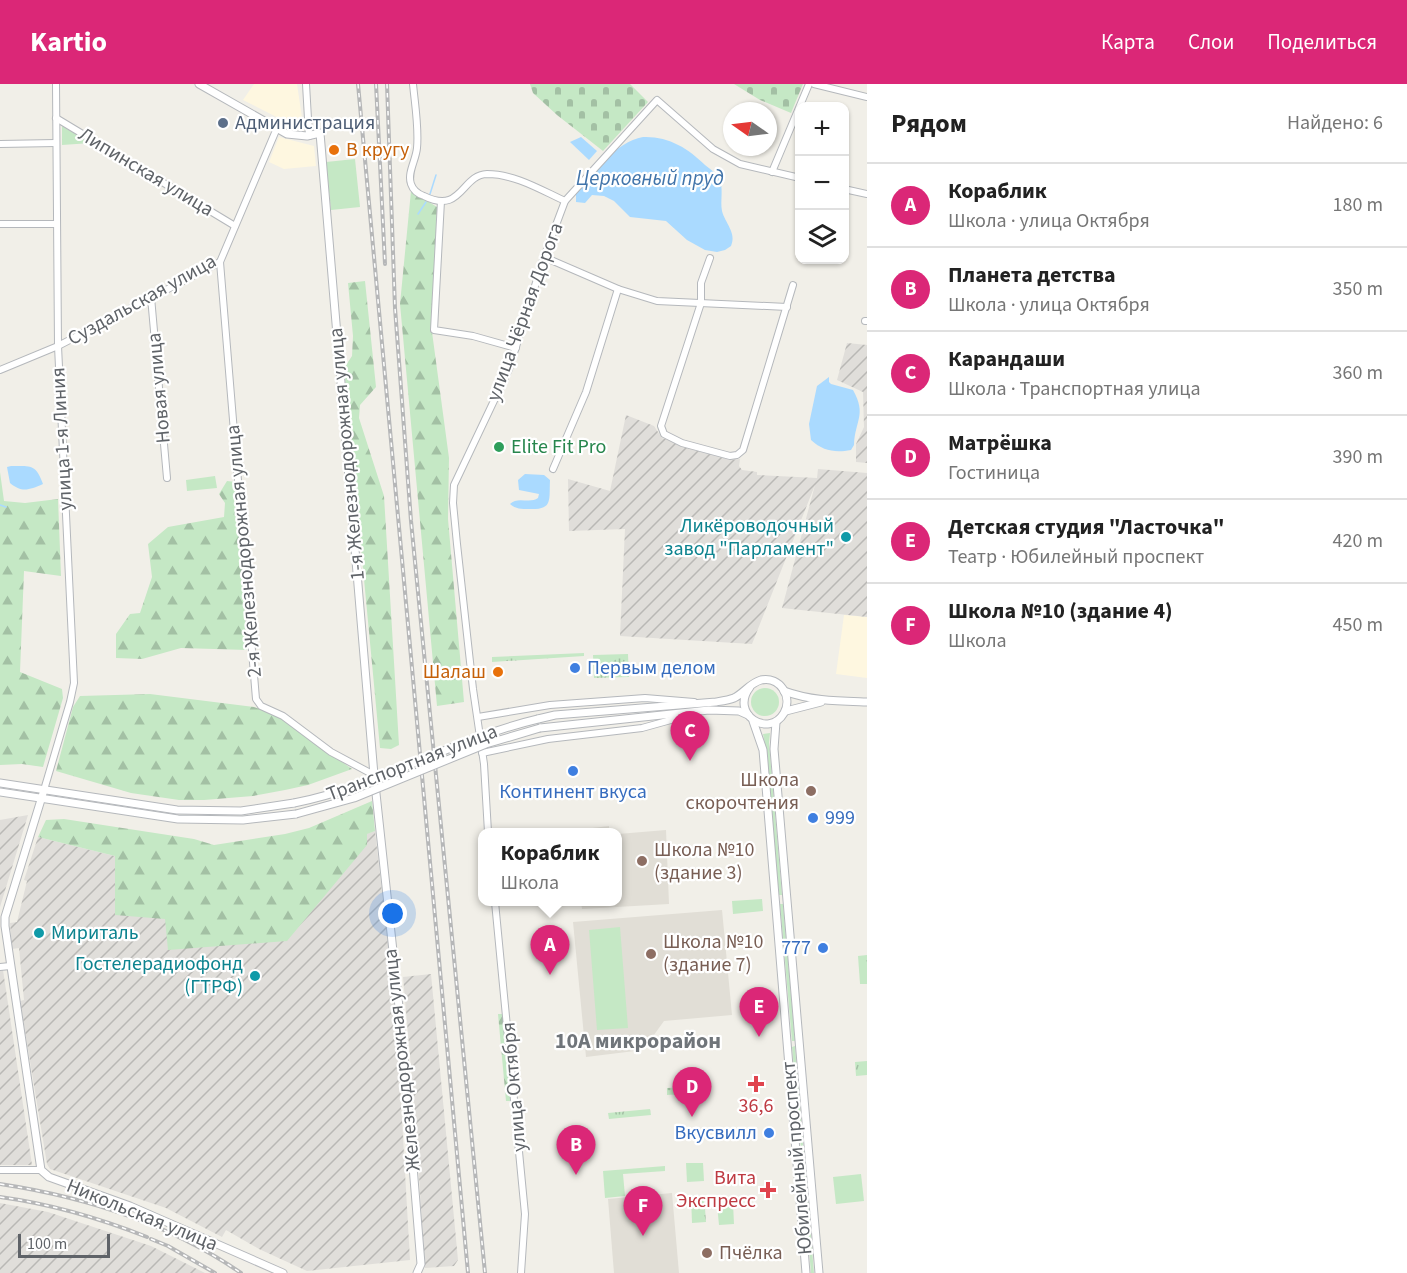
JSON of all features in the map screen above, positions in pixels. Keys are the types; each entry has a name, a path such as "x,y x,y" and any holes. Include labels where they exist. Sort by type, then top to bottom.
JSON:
{"street":[{"name":"улица 1-я Линия","path":"44,790 74,683 58,346 56,84"},
{"path":"199,84 277,128 294,135 309,136 306,84"},
{"path":"413,84 417,148 411,172 411,185 418,194 441,201 457,196 472,180 486,174 525,183 565,201"},
{"path":"772,172 809,84"},
{"path":"814,84 867,97"},
{"name":"улица Чёрная Дорога","path":"488,828 484,764 457,544 453,503 454,485 509,369 544,257 565,201 657,100 713,149 740,164 795,177"},
{"name":"Липинская улица","path":"56,118 236,226"},
{"name":"Суздальская улица","path":"0,370 58,346 220,262 277,128"},
{"name":"1-я Железнодорожная улица","path":"309,136 320,133 374,775"},
{"path":"0,144 56,143"},
{"path":"849,190 867,194"},
{"path":"441,201 434,330 473,336 516,348"},
{"path":"0,224 56,224"},
{"path":"544,257 618,289 657,301 787,307"},
{"path":"710,258 702,283 701,303 661,426 664,434 670,438 730,456 737,455 743,450 793,285"},
{"name":"2-я Железнодорожная улица","path":"220,262 256,699 261,706 284,716 331,752 374,775"},
{"path":"553,469 586,392 618,289"},
{"name":"Новая улица","path":"151,297 167,478"},
{"path":"765,680 776,682 784,691 788,704 786,711 776,722 765,724 751,718 745,710 744,698 750,687 765,680"},
{"name":"Транспортная улица","path":"0,792 142,815 212,821 296,814 354,798 486,744 540,728 704,707 736,697 750,687"},
{"path":"784,691 827,701 867,702"},
{"path":"478,717 550,705 645,698 673,699 704,707"},
{"path":"786,711 827,701"},
{"path":"482,753 548,740 642,728 704,707"},
{"name":"Транспортная улица","path":"0,783 145,806 212,812 241,811 294,803 350,789 463,743 538,718 704,707 739,711 751,718"},
{"name":"Юбилейный проспект","path":"751,718 763,750 806,1273"},
{"name":"Юбилейный проспект","path":"776,722 775,759 819,1273"},
{"name":"Железнодорожная улица","path":"374,775 403,1044 421,1261 417,1273"},
{"path":"42,1170 10,966 5,917 44,790"},
{"name":"улица Октября","path":"495,906 525,1214 521,1273"},
{"path":"0,967 10,966"},
{"name":"Никольская улица","path":"0,1170 42,1170 49,1177 139,1210 284,1273"}],"shaded area":[{"path":"254,84 297,84 304,131 243,100"},
{"path":"279,137 314,146 316,166 284,169 269,162"},
{"path":"847,343 867,345 867,463 856,462 856,444 864,427 863,392 837,380"},
{"path":"626,415 654,426 662,438 730,460 740,459 739,466 742,470 757,472 757,475 817,478 818,469 867,473 867,617 782,608 815,485 752,644 620,636 625,529 569,531 568,479 610,491"},
{"path":"844,615 867,617 867,678 836,674"},
{"path":"28,815 0,907 0,820"},
{"name":"Школа №10 (здание 3)","path":"666,830 669,904 582,909 582,906 622,906 622,834"},
{"path":"375,831 396,1014 410,1260 307,1271 259,1249 226,1230 222,1237 166,1208 50,1169 47,1164 20,1001 24,1000 19,948 12,949 10,923 17,922 27,881 24,880 38,837 115,856 115,915"},
{"name":"Школа №10 (здание 7)","path":"722,910 732,1015 664,1021 643,1050 586,1057 573,922"},
{"path":"3,970 32,1165 0,1165 0,971"},
{"path":"431,974 458,1260 454,1266 425,1268 403,977"},
{"path":"672,1193 679,1273 614,1273 608,1199"},
{"path":"0,1203 48,1212 151,1246 205,1273 0,1273"}],"green space":[{"path":"530,84 630,84 648,102 603,151 533,93"},
{"path":"734,84 803,84 791,113 777,107 777,102 760,100"},
{"path":"62,126 91,143 62,145"},
{"path":"355,159 360,207 331,210 326,162"},
{"path":"411,191 437,207 432,332 449,458 448,519 464,702 437,706 400,304"},
{"path":"365,281 376,387 360,405 359,418 384,496 399,745 391,749 380,748 344,368 352,356 353,336 348,283"},
{"path":"0,472 4,501 25,503 58,499 61,576 24,571 20,672 62,689 63,698 43,767 22,764 0,765"},
{"path":"215,476 217,488 187,491 186,480"},
{"path":"227,481 236,482 247,650 181,648 142,659 116,658 116,634 130,614 140,613 152,577 148,544 168,527 224,517 225,503 219,494"},
{"path":"584,653 584,656 492,662 492,657"},
{"path":"628,654 629,677 594,678 593,655"},
{"path":"765,688 775,692 779,702 775,712 765,716 755,712 751,702 755,692"},
{"path":"150,694 254,707 277,715 352,769 308,785 285,790 253,796 204,800 179,800 131,793 56,771 73,707 80,696"},
{"path":"770,733 782,895 779,895 763,734"},
{"path":"372,801 375,831 367,834 367,845 287,941 168,950 165,919 115,915 115,856 38,837 46,820 64,819 194,839 214,845 309,828"},
{"path":"762,899 763,911 733,914 732,901"},
{"path":"780,904 783,904 795,1041 792,1041"},
{"path":"620,927 628,1028 597,1030 589,930"},
{"path":"867,955 867,984 860,984 858,956"},
{"path":"498,1014 504,1014 512,1101 506,1101"},
{"path":"795,1046 806,1182 804,1182 792,1047"},
{"path":"867,1061 867,1075 856,1076 855,1062"},
{"path":"698,1086 698,1093 667,1095 667,1088"},
{"path":"650,1109 651,1115 609,1119 608,1113"},
{"path":"686,1163 703,1163 704,1181 687,1182"},
{"path":"665,1166 665,1171 623,1174 625,1196 605,1198 603,1171"},
{"path":"861,1174 864,1201 836,1204 833,1177"},
{"path":"804,1189 807,1189 814,1273 811,1273"},
{"path":"704,1195 706,1222 692,1223 691,1196"},
{"path":"733,1203 734,1224 719,1225 717,1204"}],"water":[{"path":"581,137 597,151 589,160 570,142"},
{"name":"Церковный пруд","path":"643,137 652,137 677,144 692,153 718,176 721,186 722,211 733,237 731,246 717,252 705,250 687,240 666,221 630,217 614,201 604,196 592,195 585,203 576,202 576,191 606,159 623,145"},
{"path":"829,377 831,384 853,390 857,399 860,412 851,450 830,450 820,447 811,440 809,424 817,386"},
{"path":"7,467 32,468 38,473 43,484 26,490 14,486 10,483"},
{"path":"525,474 544,475 550,480 549,499 546,506 524,509 510,504 538,498 539,494 519,490 518,480"}],"waterway":[{"path":"430,194 436,175"},
{"path":"418,214 426,202"},
{"path":"0,505 6,507"}],"railway":[{"path":"358,84 468,1273"},
{"path":"376,84 385,264"},
{"path":"387,84 395,308 411,521 485,1273"},
{"path":"0,1184 64,1196 126,1215 185,1240 241,1273"},
{"path":"0,1197 75,1212 147,1237"},
{"path":"151,1239 215,1273"}],"place":[{"name":"Администрация","path":"223,123"},
{"name":"В кругу","path":"334,150"},
{"name":"Elite Fit Pro","path":"499,447"},
{"name":"Ликёроводочный завод \"Парламент\"","path":"846,537"},
{"name":"Первым делом","path":"575,668"},
{"name":"Шалаш","path":"498,672"},
{"name":"Карандаши","path":"690,761"},
{"name":"Континент вкуса","path":"573,771"},
{"name":"Школа скорочтения","path":"811,791"},
{"name":"999","path":"813,818"},
{"name":"Школа №10 (здание 3)","path":"642,861"},
{"name":"Мириталь","path":"39,933"},
{"name":"777","path":"823,948"},
{"name":"Школа №10 (здание 7)","path":"651,954"},
{"name":"Кораблик","path":"550,975"},
{"name":"Гостелерадиофонд (ГТРФ)","path":"255,976"},
{"name":"Детская студия \"Ласточка\"","path":"759,1037"},
{"name":"36,6","path":"756,1084"},
{"name":"Матрёшка","path":"692,1117"},
{"name":"Вкусвилл","path":"769,1133"},
{"name":"Планета детства","path":"576,1175"},
{"name":"Вита Экспресс","path":"768,1190"},
{"name":"Школа №10 (здание 4)","path":"643,1236"},
{"name":"Пчёлка","path":"707,1253"}],"district":[{"name":"10А микрорайон","path":"638,1041"}]}
